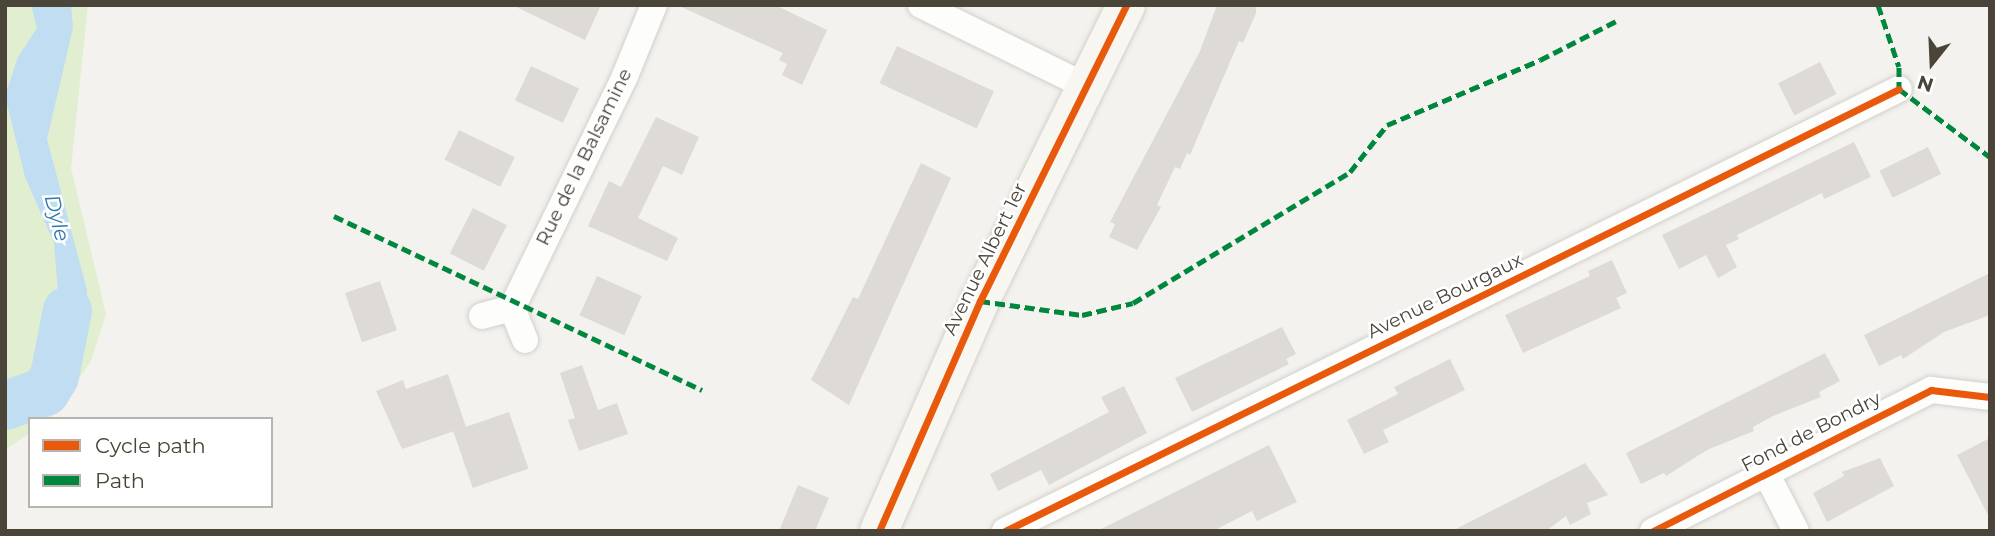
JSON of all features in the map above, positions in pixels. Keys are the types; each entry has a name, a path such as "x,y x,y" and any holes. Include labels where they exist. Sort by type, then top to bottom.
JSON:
{"main road":[{"name":"Avenue Albert 1er","path":"879,531 980,301 1126,5"}],"street":[{"name":"Rue de la Balsamine","path":"512,308 603,123 654,5"},
{"path":"921,5 1088,86"},
{"name":"Avenue Bourgaux","path":"1005,531 1899,89"},
{"path":"482,316 512,308 525,340"},
{"name":"Fond de Bondry","path":"1653,531 1931,390 1990,397"},
{"path":"1766,473 1796,531"}],"green space":[{"path":"5,5 88,5 71,168 106,314 91,361 52,417 28,417 28,434 5,450"}],"water":[{"path":"31,5 71,5 73,28 47,139 87,290 87,337 67,376 54,376 44,366 59,303 54,243 25,177 5,96 18,57 37,28"}],"building":[{"path":"512,5 601,5 585,40"},
{"path":"677,5 775,5 827,30 802,85 782,75 787,64 779,60 783,53"},
{"path":"1217,5 1256,5 1256,13 1243,43 1239,41 1190,155 1187,153 1180,169 1175,167 1157,205 1161,207 1137,250 1109,237 1115,224 1110,222 1200,51"},
{"path":"897,46 994,91 977,128 880,83"},
{"path":"1820,62 1836,94 1794,115 1778,83"},
{"path":"531,66 579,88 563,123 515,100"},
{"path":"656,117 699,137 682,175 663,166 638,218 678,238 667,261 588,226 609,181 621,187"},
{"path":"459,130 515,157 500,187 445,160"},
{"path":"1854,142 1871,177 1824,199 1822,193 1737,235 1739,239 1726,245 1737,267 1718,278 1706,255 1679,269 1662,235"},
{"path":"1928,147 1941,174 1893,198 1879,171"},
{"path":"921,163 951,178 849,405 811,380 853,297 858,299"},
{"path":"473,208 507,225 484,271 450,253"},
{"path":"1612,260 1627,293 1616,298 1621,308 1523,353 1505,315 1590,276 1588,271"},
{"path":"1990,273 1990,315 1944,332 1903,359 1901,355 1879,366 1864,335"},
{"path":"597,276 642,296 624,335 580,315"},
{"path":"380,281 397,330 362,342 345,293"},
{"path":"1282,327 1296,354 1286,359 1289,364 1192,412 1175,378"},
{"path":"1825,353 1840,381 1819,392 1821,397 1773,416 1753,427 1754,431 1707,450 1666,476 1664,473 1641,484 1626,453"},
{"path":"1450,359 1465,390 1383,430 1389,442 1364,454 1347,420 1398,394 1394,387"},
{"path":"582,365 598,410 617,403 628,434 579,451 568,420 575,418 560,373"},
{"path":"448,374 466,427 402,449 376,391 403,380 406,389"},
{"path":"1124,386 1147,433 1049,485 1041,470 998,491 990,474 1109,412 1101,397"},
{"path":"509,412 529,469 473,488 453,431"},
{"path":"1990,438 1990,519 1957,455"},
{"path":"1269,445 1297,502 1257,521 1252,511 1213,531 1097,531"},
{"path":"1880,458 1894,486 1827,522 1813,493 1844,476 1842,472"},
{"path":"1585,463 1608,495 1587,503 1591,514 1570,525 1566,516 1546,531 1452,531"},
{"path":"798,485 829,498 815,531 779,531"}],"waterway":[{"name":"Dyle","path":"5,405 45,391 54,376 67,310"}],"marked path":[{"path":"1878,5 1899,67 1899,89 1990,157"},
{"path":"980,301 1082,315 1133,303 1350,172 1387,125 1540,60 1620,19"},
{"path":"334,216 702,390"}],"cycle path":[{"path":"879,531 980,301 1126,5"},
{"path":"1005,531 1899,89"},
{"path":"1653,531 1931,390 1990,397"}]}
